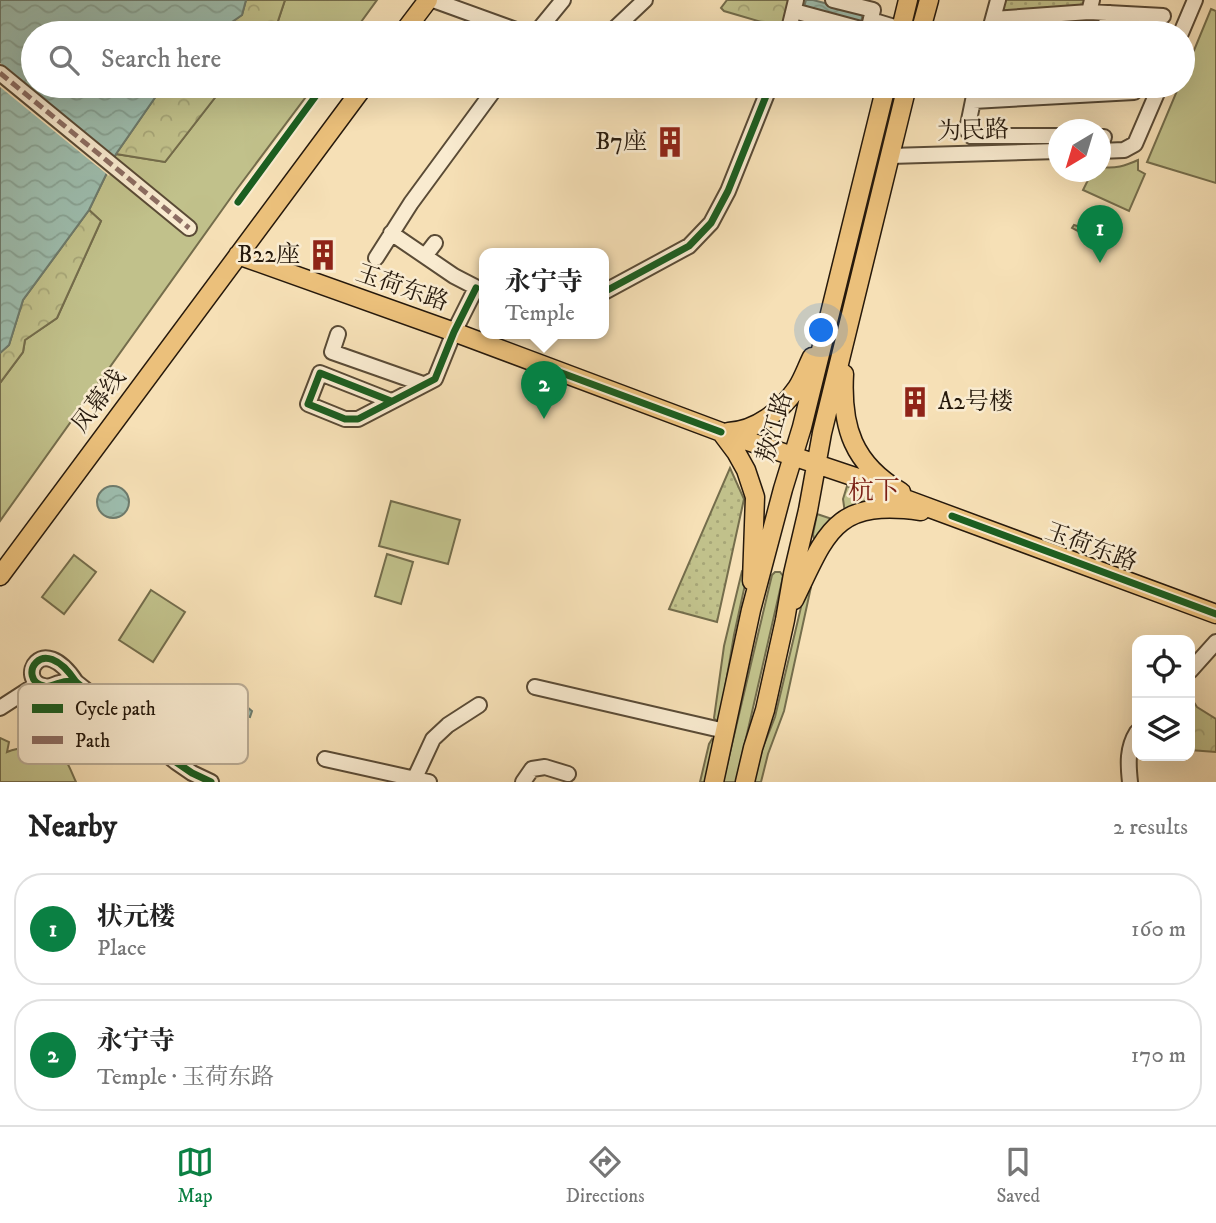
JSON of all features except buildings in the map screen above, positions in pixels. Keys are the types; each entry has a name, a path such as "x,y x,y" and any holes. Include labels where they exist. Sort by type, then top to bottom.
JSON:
{"main road":[{"path":"412,21 428,0"},
{"path":"903,21 908,0"},
{"path":"923,21 929,0"},
{"name":"凤幕线","path":"0,576 355,98"},
{"name":"敖江路","path":"714,782 751,610 802,427 883,98"},
{"name":"敖江路","path":"745,782 765,710 785,620 822,433 904,98"},
{"name":"玉荷东路","path":"238,256 454,332 722,432 817,464 869,476"},
{"path":"722,432 745,430 761,423 785,403 798,387 827,326"},
{"path":"847,331 845,420 869,476 952,516"},
{"path":"722,432 746,470 754,497 751,610"},
{"path":"785,620 820,546 835,526 851,514 902,509 952,516"},
{"name":"玉荷东路","path":"952,516 1216,614"},
{"path":"764,563 769,555 778,552 787,555 792,562 793,574"}],"street":[{"path":"433,0 491,21"},
{"path":"546,21 563,0"},
{"path":"623,21 645,0"},
{"path":"833,0 873,10 873,21"},
{"path":"992,21 998,0"},
{"path":"1186,21 1195,0"},
{"path":"795,5 840,21"},
{"path":"1016,21 1090,6 1110,13 1163,16"},
{"path":"1107,21 1110,13"},
{"path":"0,73 21,90"},
{"path":"30,98 189,228"},
{"path":"376,258 411,203 489,98"},
{"path":"609,289 689,246 711,223 728,191 765,98"},
{"path":"974,98 967,130 971,136 1048,136"},
{"path":"973,101 1002,98"},
{"path":"1111,145 1124,150 1135,144 1155,98"},
{"name":"为民路","path":"890,156 1048,151"},
{"path":"391,233 454,276 479,289"},
{"path":"425,256 435,243"},
{"path":"391,401 320,373 308,404 345,419 358,419 435,379 454,332 479,292"},
{"path":"338,334 332,352 424,384"},
{"path":"370,393 378,369"},
{"path":"1195,665 1216,642"},
{"path":"37,684 33,667 39,660 47,657 69,671 78,684"},
{"path":"56,684 76,682"},
{"path":"535,687 725,731"},
{"path":"0,708 18,696"},
{"path":"414,780 433,739 447,725 479,705"},
{"path":"1130,782 1129,757 1132,740"},
{"path":"325,759 429,782"},
{"path":"179,764 211,782"},
{"path":"523,782 532,769 545,767 568,774"}],"green space":[{"path":"246,0 285,0 278,21 233,21 242,15"},
{"path":"285,0 377,0 362,21 278,21"},
{"path":"727,0 790,0 784,21 758,21 721,8"},
{"path":"1004,0 1085,0 1083,9 1000,15"},
{"path":"1211,9 1216,11 1216,183 1147,162 1174,98 1195,98 1195,48"},
{"path":"155,98 215,98 165,162 116,154"},
{"path":"215,98 305,98 0,521 0,383 23,352 25,340 57,318 101,221 89,210 116,154 165,162"},
{"path":"1138,160 1138,170 1145,174 1129,211 1083,190 1087,182 1111,182 1111,168"},
{"path":"89,210 101,221 57,318 25,340 23,352 0,383 0,353 9,345 23,300"},
{"path":"1109,216 1119,223 1106,246 1072,228 1074,225 1084,228 1098,226"},
{"path":"730,468 744,499 717,622 669,609"},
{"path":"847,486 878,499 878,503 845,513 843,499"},
{"path":"391,501 460,520 448,564 379,546"},
{"path":"817,514 835,520 819,540 814,539 813,534"},
{"path":"387,554 413,562 401,604 375,596"},
{"path":"74,555 96,572 64,614 42,597"},
{"path":"742,571 748,571 720,718 716,721 714,718 724,646"},
{"path":"780,572 783,576 736,782 723,782 772,575"},
{"path":"809,584 811,587 784,711 761,782 754,782 762,750 775,717 806,586"},
{"path":"151,590 185,612 153,662 119,640"},
{"path":"1195,704 1216,719 1216,752 1195,750"},
{"path":"0,738 9,742 7,752 18,749 18,764 67,764 76,782 0,782"},
{"path":"712,739 714,744 706,782 700,782 709,744"}],"water":[{"path":"0,0 246,0 242,15 233,21 21,21 21,98 155,98 116,154 89,210 23,300 9,345 0,353"},
{"path":"806,0 813,0 863,13 861,21 854,21 804,7"},
{"path":"113,486 124,491 129,502 124,513 113,518 102,513 97,502 102,491"}],"pier":[{"path":"0,63 21,80 21,98 43,98 117,159 109,176 0,87"}],"marked path":[{"path":"0,73 21,90"},
{"path":"30,98 189,228"}],"cycle path":[{"path":"238,202 314,98"},
{"path":"609,289 689,246 711,223 728,191 765,98"},
{"path":"391,401 320,373 308,404 345,419 358,419 435,379 476,288"},
{"path":"551,369 721,432"},
{"path":"952,516 1216,614"},
{"path":"40,684 32,676 36,662 43,659 52,660 63,667 76,682"},
{"path":"58,684 76,682"},
{"path":"179,764 211,782"}],"place":[{"name":"B7座","path":"670,142"},
{"name":"B22座","path":"323,255"},
{"name":"状元楼","path":"1100,263"},
{"name":"A2号楼","path":"915,402"},
{"name":"永宁寺","path":"544,419"}],"district":[{"name":"杭下","path":"874,491"}]}
